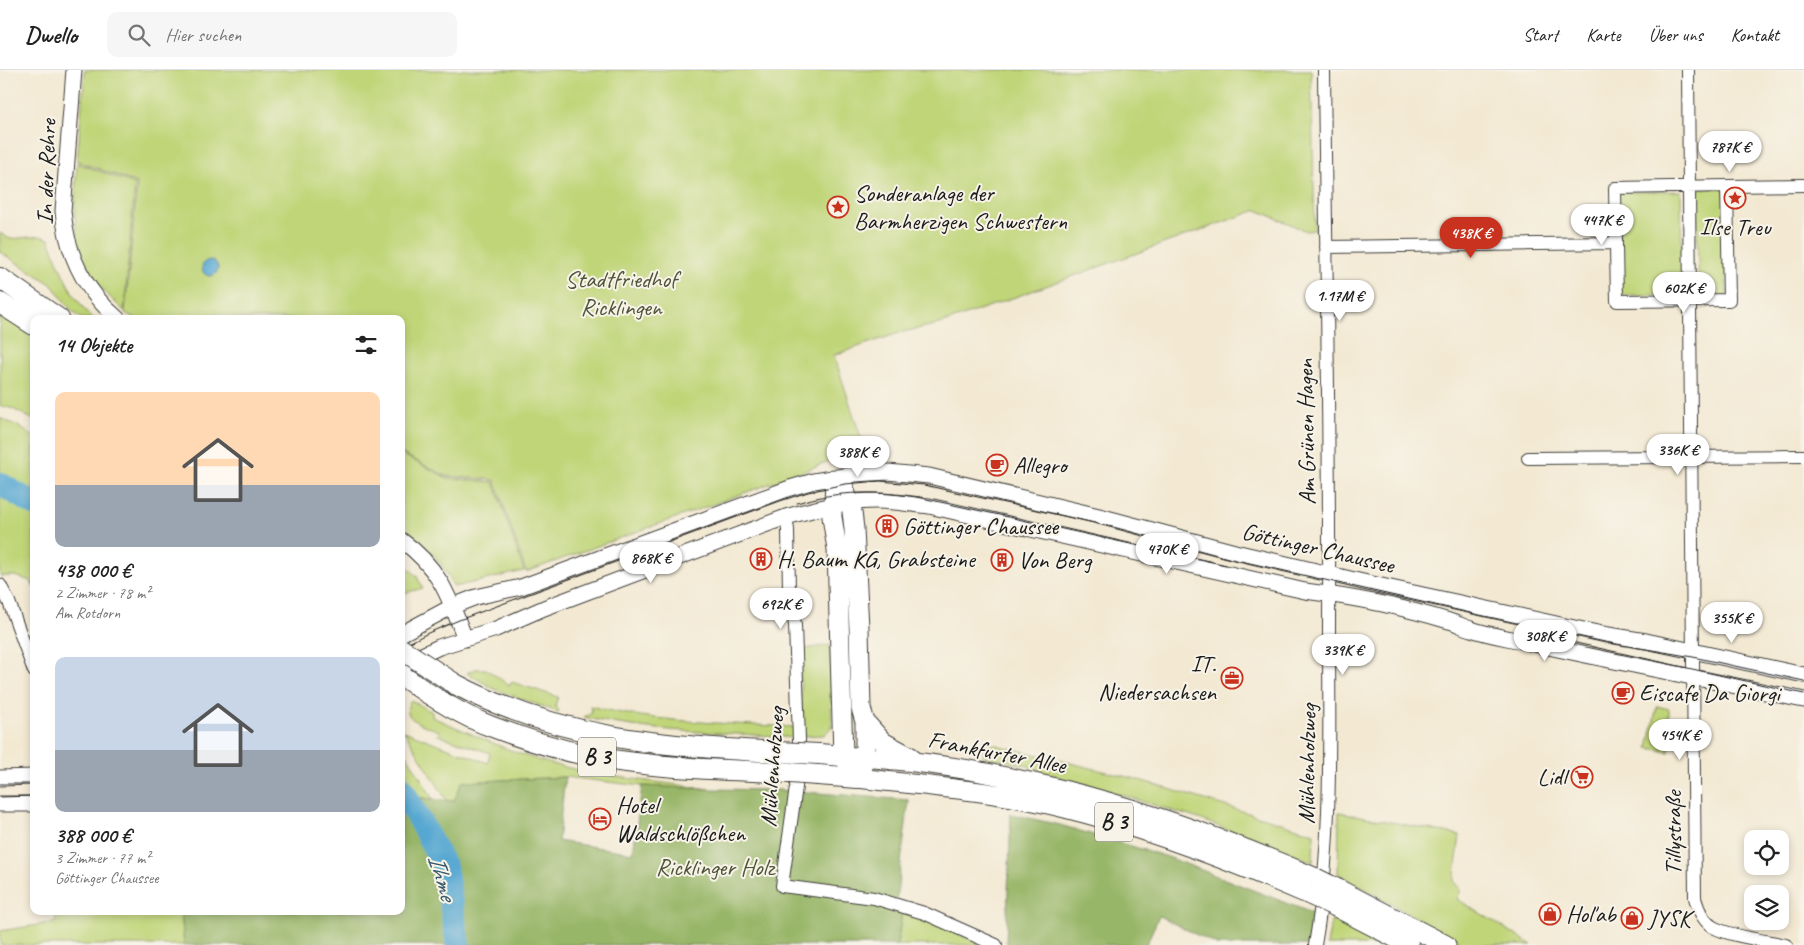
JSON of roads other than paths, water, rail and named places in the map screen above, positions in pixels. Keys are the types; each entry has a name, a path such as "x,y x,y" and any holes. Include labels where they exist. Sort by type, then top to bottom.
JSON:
{"highway":[{"path":"0,278 53,315"},
{"path":"0,303 30,322"},
{"name":"Frankfurter Allee","path":"405,652 455,684 494,704 549,723 596,734 653,743 843,756"},
{"name":"B 3","path":"405,679 431,696 489,726 542,744 586,755 620,761 675,766 858,778"}],"main road":[{"path":"851,503 857,588 861,708 865,722 865,757 858,778"},
{"path":"832,506 837,549 843,756 858,778"},
{"path":"865,722 883,742 918,761"},
{"name":"Frankfurter Allee","path":"843,756 918,761 991,773 1067,790 1151,815 1251,850 1314,887"},
{"name":"Frankfurter Allee","path":"858,778 987,792 1064,808 1192,846 1255,871 1314,887"},
{"name":"B 3","path":"1314,887 1446,945"},
{"name":"B 3","path":"1337,898 1409,945"}],"street":[{"name":"In der Rehre","path":"74,70 63,211 65,232 71,255 79,271 91,290 114,315"},
{"name":"Am Grünen Hagen","path":"1324,70 1329,584"},
{"name":"Tillystraße","path":"1688,70 1695,898 1698,909 1712,927 1726,932 1786,945"},
{"path":"1727,186 1729,300 1616,302 1615,188 1689,186 1804,185"},
{"path":"1326,247 1616,243"},
{"path":"1528,458 1804,456"},
{"name":"Göttinger Chaussee","path":"405,632 453,606 476,598 521,587 790,488 833,477 881,472 929,476 1099,516 1235,552 1471,629 1693,678 1804,700"},
{"path":"832,506 833,477 845,484 851,503"},
{"name":"Göttinger Chaussee","path":"405,663 439,647 496,629 553,605 786,518 832,506 892,501 929,506 1305,591 1329,584 1646,641 1693,654 1804,675"},
{"name":"Mühlenholzweg","path":"786,518 788,530 789,591 795,625 799,740 796,787 782,886 874,898 924,912 996,945"},
{"path":"405,543 416,551 432,568 453,606 465,638"},
{"name":"Mühlenholzweg","path":"1316,945 1324,884 1328,831 1329,584"},
{"path":"0,585 9,602 30,660"},
{"path":"0,778 30,777"},
{"path":"0,804 30,804"}],"water":[{"path":"210,260 216,262 218,268 216,274 210,276 204,274 202,268 204,262"}],"waterway":[{"name":"Ihme","path":"0,484 30,502"},
{"name":"Ihme","path":"405,794 445,867 458,945"}],"tram line":[{"path":"405,645 459,620 780,501 808,492 845,484 880,481 924,485 1117,528 1232,559 1475,614 1804,681"},
{"path":"797,503 828,496 860,493 922,498 1226,565"},
{"path":"1558,639 1804,694"},
{"path":"0,784 30,784"},
{"path":"0,797 30,796"}],"place":[{"name":"Ilse Treu","path":"1735,198"},
{"name":"Sonderanlage der Barmherzigen Schwestern","path":"838,207"},
{"name":"Allegro","path":"997,465"},
{"name":"Göttinger Chaussee","path":"887,526"},
{"name":"H. Baum KG, Grabsteine","path":"761,559"},
{"name":"Von Berg","path":"1002,560"},
{"name":"IT. Niedersachsen","path":"1232,678"},
{"name":"Eiscafe Da Giorgi","path":"1623,693"},
{"name":"Lidl","path":"1582,777"},
{"name":"Hotel Waldschlößchen","path":"600,819"},
{"name":"Hol'ab","path":"1550,914"},
{"name":"JYSK","path":"1632,918"}],"park label":[{"name":"Stadtfriedhof Ricklingen","path":"621,293"},
{"name":"Ricklinger Holz","path":"715,867"}]}
